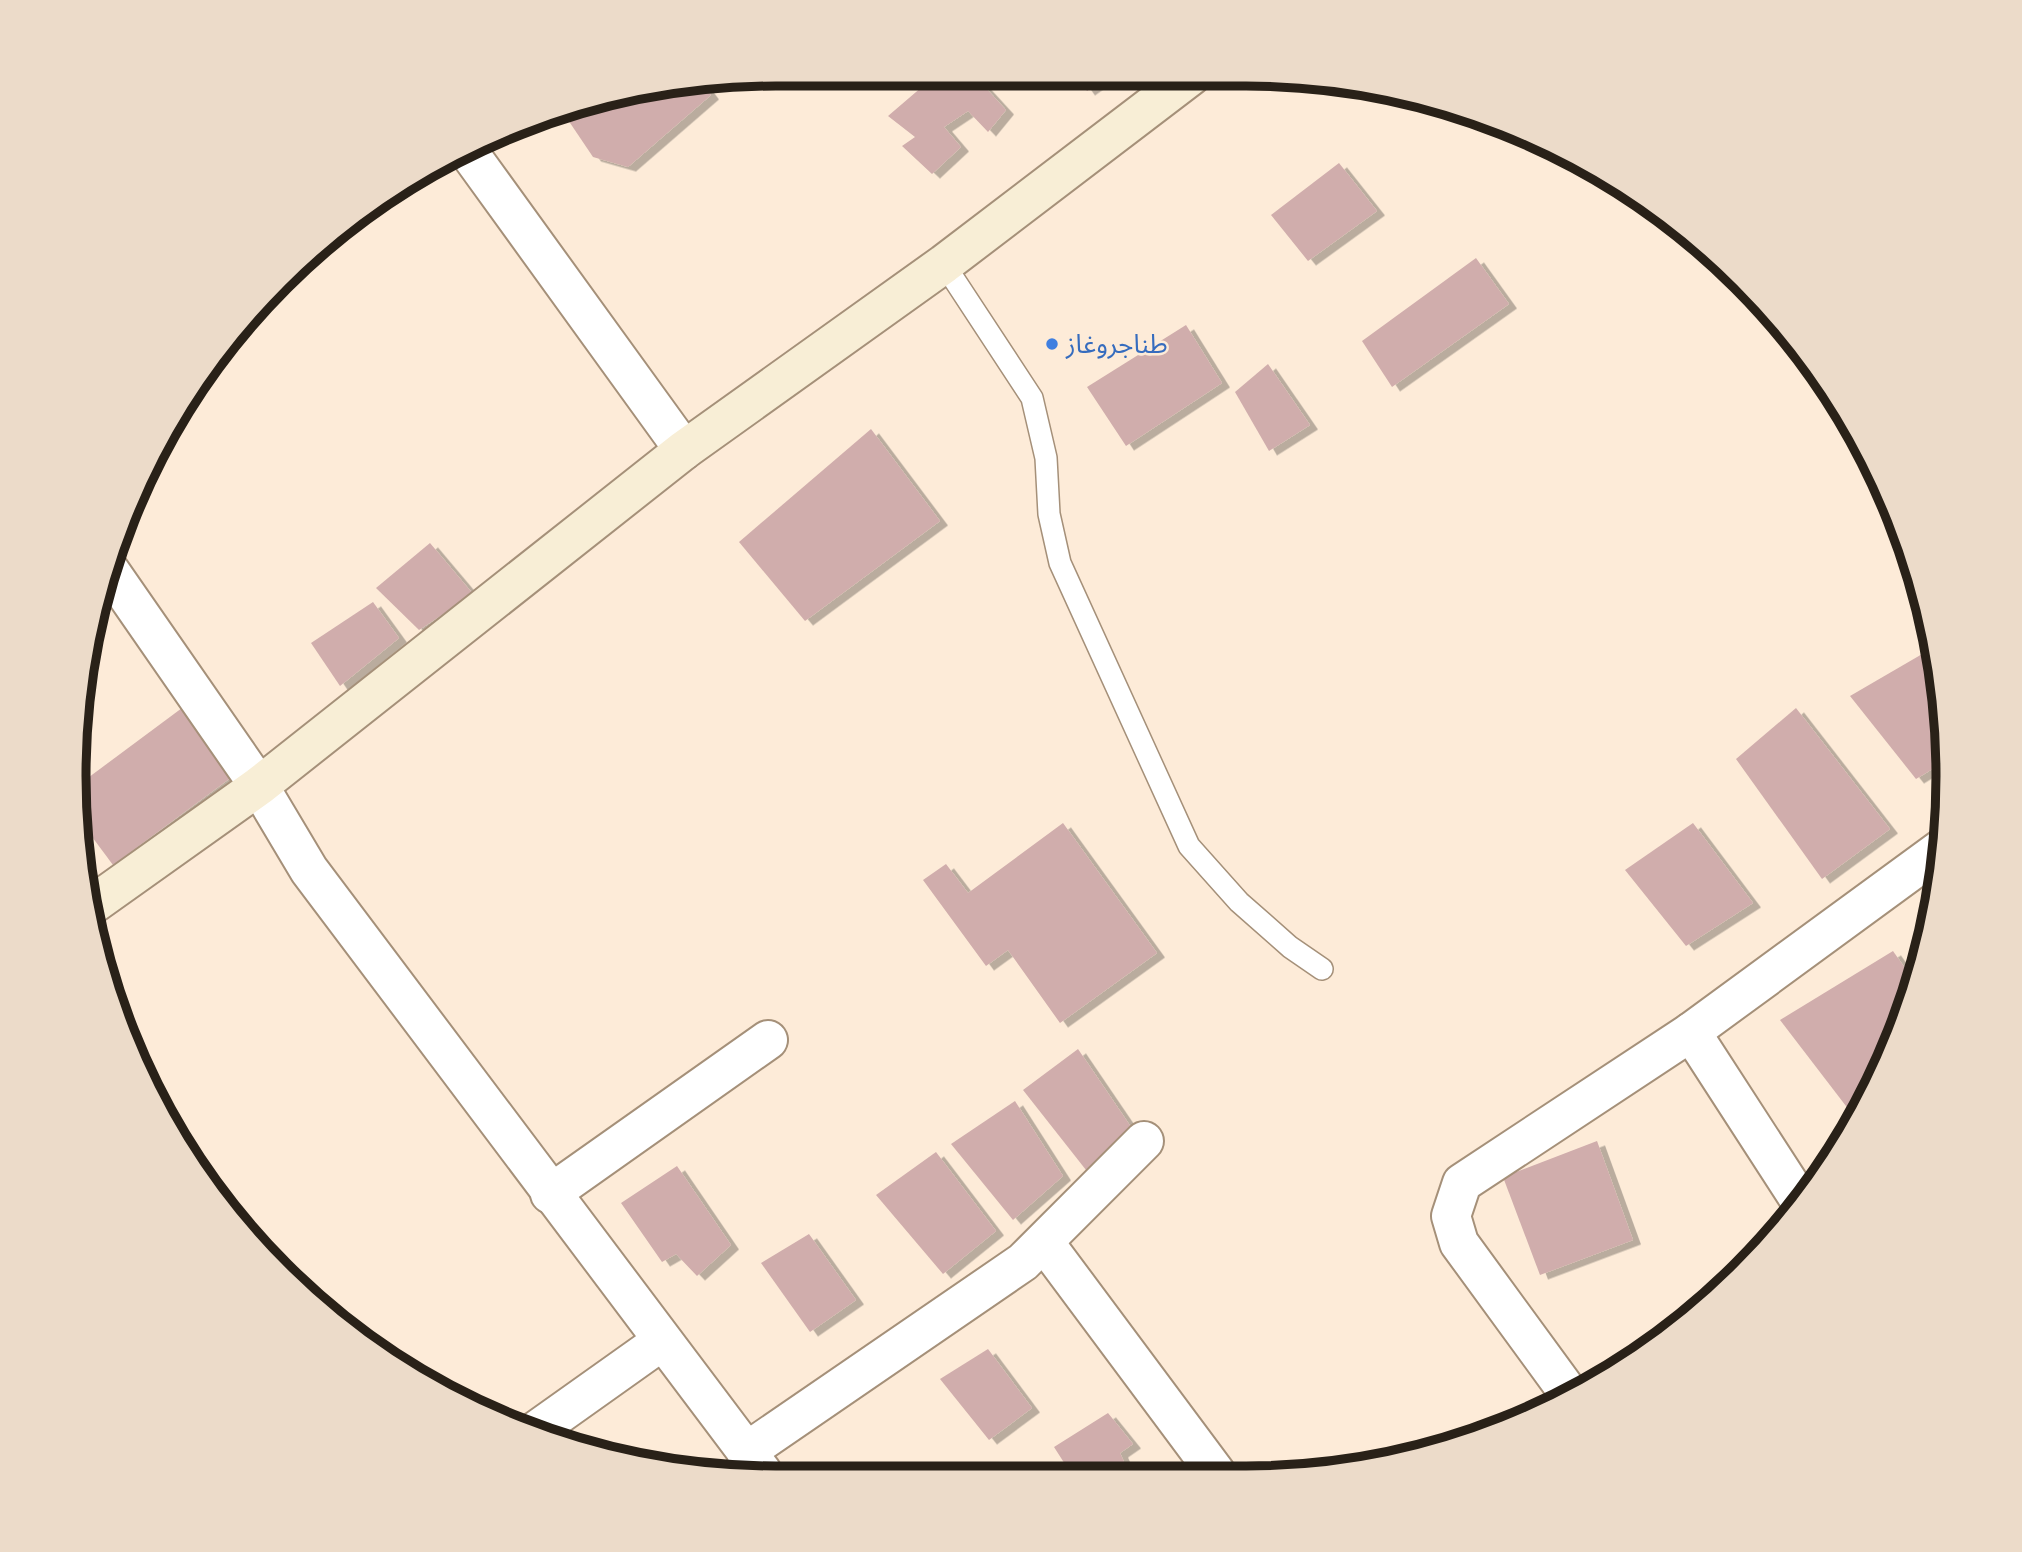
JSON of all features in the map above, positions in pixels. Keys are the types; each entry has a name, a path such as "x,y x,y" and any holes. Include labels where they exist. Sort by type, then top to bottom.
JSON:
{"street":[{"path":"97,901 259,786 684,450 944,264 1178,86"},
{"path":"472,157 684,450"},
{"path":"115,578 259,786 309,870 754,1462 1023,1262 1144,1141"},
{"path":"1565,1388 1459,1243 1451,1216 1462,1183 1691,1032 1931,856"},
{"path":"1691,1032 1796,1194"},
{"path":"550,1194 768,1040"},
{"path":"1044,1241 1212,1466"},
{"path":"543,1426 662,1341"}],"lane":[{"path":"944,264 1032,398 1046,458 1049,514 1059,563 1189,846 1239,902 1322,969"}],"building":[{"path":"923,86 984,86 1006,110 988,132 968,111 944,127 961,147 932,174 902,146 915,137 888,116"},
{"path":"707,90 711,95 628,167 593,157 567,118 641,99"},
{"path":"1339,163 1377,211 1308,261 1271,215"},
{"path":"1476,258 1509,304 1392,387 1362,341"},
{"path":"1186,325 1222,383 1126,446 1087,387"},
{"path":"1268,364 1310,425 1269,451 1235,392"},
{"path":"871,429 940,521 805,621 739,542"},
{"path":"430,543 473,594 419,630 376,588"},
{"path":"373,602 399,638 340,686 311,643"},
{"path":"1925,653 1935,731 1936,767 1916,779 1850,696"},
{"path":"182,708 233,776 113,865 88,832 86,779"},
{"path":"1796,708 1890,829 1822,879 1736,759"},
{"path":"1063,823 1157,953 1060,1023 1008,950 986,966 923,880 946,864 968,893"},
{"path":"1693,823 1753,903 1686,946 1625,870"},
{"path":"1893,951 1908,972 1884,1040 1849,1110 1780,1020"},
{"path":"1078,1049 1131,1127 1086,1170 1023,1090"},
{"path":"1015,1101 1063,1176 1013,1220 951,1144"},
{"path":"1597,1141 1633,1240 1540,1275 1503,1177"},
{"path":"936,1152 996,1231 943,1274 876,1195"},
{"path":"677,1166 731,1245 697,1276 676,1254 662,1262 621,1203"},
{"path":"809,1234 856,1300 810,1332 761,1263"},
{"path":"988,1349 1032,1408 989,1440 940,1379"},
{"path":"1108,1413 1133,1444 1120,1453 1126,1466 1066,1466 1054,1447"}],"place":[{"name":"طناجروغاز","path":"1052,344"}]}
